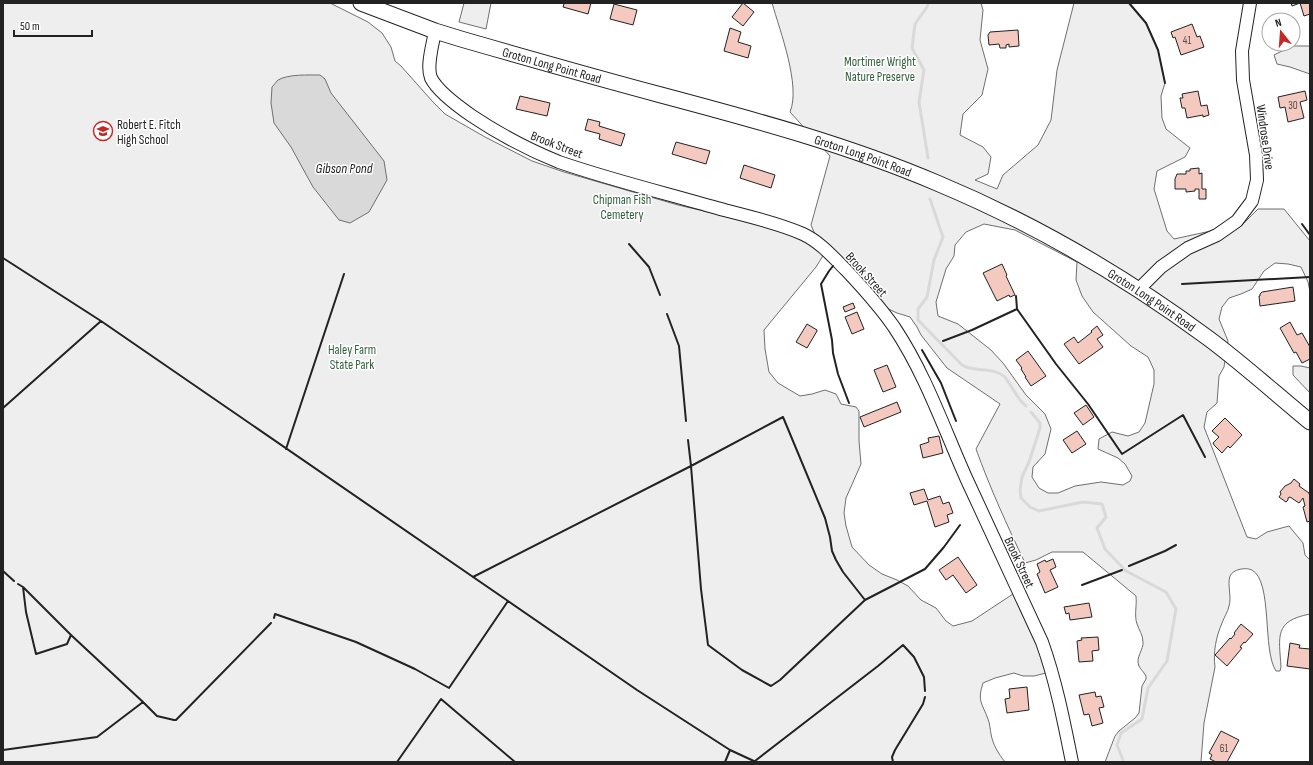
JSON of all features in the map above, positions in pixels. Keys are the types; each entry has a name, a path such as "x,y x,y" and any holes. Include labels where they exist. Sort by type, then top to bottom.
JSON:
{"main road":[{"name":"Groton Long Point Road","path":"361,3 436,31 590,76 752,120 855,151 937,183 1022,223 1084,256 1138,290 1207,338 1256,376 1310,422"}],"street":[{"name":"Windrose Drive","path":"1138,290 1161,267 1188,248 1217,235 1237,221 1252,201 1258,180 1256,155 1242,80 1242,51 1250,3"},
{"name":"Brook Street","path":"436,31 430,65 432,79 439,89 459,107 486,125 521,144 558,161 635,186 767,222 803,234 819,244 867,291 894,327 915,363 946,428 963,471 1042,642 1062,712 1072,762"}],"green space":[{"path":"3,3 330,3 368,22 382,33 391,47 395,61 445,114 485,137 532,161 564,172 678,205 762,226 803,239 823,253 811,225 830,156 790,112 793,101 791,73 772,3 981,3 983,10 980,40 988,69 982,95 963,114 960,135 983,147 991,157 988,174 975,180 997,189 1003,175 1038,145 1051,120 1057,70 1074,3 1129,3 1146,23 1158,50 1165,83 1161,96 1162,118 1166,129 1190,148 1185,157 1157,171 1154,189 1167,231 1174,239 1243,224 1258,209 1284,209 1310,241 1310,292 1308,282 1301,267 1275,263 1264,271 1252,289 1229,298 1222,307 1219,319 1228,341 1224,367 1219,376 1217,403 1207,412 1204,427 1247,537 1256,539 1267,532 1289,526 1303,543 1305,555 1310,560 1310,614 1298,617 1284,626 1280,638 1281,667 1280,671 1276,671 1269,648 1263,588 1258,577 1252,570 1246,569 1237,570 1230,576 1229,606 1217,639 1214,656 1215,667 1204,723 1201,762 1105,762 1115,736 1139,713 1142,686 1146,679 1146,676 1138,663 1143,645 1143,639 1136,621 1136,596 1083,552 1052,552 1036,560 1025,563 999,506 976,449 1000,404 947,368 921,335 910,317 897,313 861,296 846,275 824,254 816,267 764,330 765,349 769,372 778,383 800,396 825,390 836,394 841,404 856,407 859,411 861,464 846,498 844,513 852,547 869,565 882,574 908,586 921,600 936,608 946,621 953,626 972,621 1013,594 1038,645 1046,673 1034,676 1023,676 1014,673 983,683 980,694 981,702 989,721 994,745 1005,762 3,762","holes":["984,224 1015,230 1077,262 1076,280 1082,296 1093,312 1131,346 1148,357 1154,370 1154,384 1145,423 1139,432 1128,436 1112,432 1099,439 1098,449 1118,458 1125,464 1132,476 1130,481 1123,485 1101,482 1075,486 1058,493 1048,493 1039,488 1032,477 1033,467 1045,454 1051,429 1045,414 1026,395 1003,363 991,350 958,324 938,316 936,302 946,269 954,256 955,245 966,232"]},
{"path":"464,3 491,3 486,29 459,22"},
{"path":"1301,46 1310,46 1310,74 1277,64 1274,55 1280,52 1301,52"},
{"path":"1293,366 1310,368 1310,393 1293,375"}],"water":[{"name":"Gibson Pond","path":"320,75 325,79 331,93 384,161 387,180 369,212 350,223 339,220 313,187 291,147 274,123 271,103 272,87 278,80 293,76"}],"building":[{"path":"562,3 591,3 588,14 563,7 564,4"},
{"path":"743,3 754,12 743,26 732,17"},
{"path":"1291,3 1300,3 1292,6"},
{"path":"1300,3 1310,3 1310,14 1304,16"},
{"path":"614,4 637,10 633,25 610,19"},
{"path":"1192,24 1197,37 1200,36 1204,47 1181,55 1175,37 1173,38 1171,32"},
{"path":"730,28 741,32 738,42 751,46 748,58 724,51"},
{"path":"1018,30 1019,46 1009,47 1009,44 1006,45 1006,48 1000,48 999,44 989,45 988,35 990,32"},
{"path":"1198,91 1201,106 1207,105 1209,115 1187,118 1185,108 1182,108 1180,98 1183,98 1182,94"},
{"path":"1305,91 1307,100 1300,102 1304,118 1288,122 1285,107 1280,108 1278,97"},
{"path":"520,96 550,103 547,116 516,109"},
{"path":"588,119 600,122 599,126 625,134 621,146 599,139 600,134 585,130"},
{"path":"676,142 710,151 706,164 672,154"},
{"path":"744,165 775,175 771,188 740,178"},
{"path":"1199,168 1199,174 1202,173 1202,189 1206,189 1206,199 1199,199 1199,189 1186,192 1186,189 1175,189 1175,179 1177,174 1186,174 1186,171 1190,171 1190,169"},
{"path":"1002,264 1015,295 1010,297 1009,295 997,301 983,273"},
{"path":"1293,287 1295,301 1260,306 1259,296 1262,292"},
{"path":"853,303 855,308 845,312 843,307"},
{"path":"857,312 864,329 852,334 845,317"},
{"path":"1290,322 1297,335 1302,333 1310,347 1310,359 1302,363 1296,352 1294,353 1280,328"},
{"path":"807,324 817,331 807,348 796,342"},
{"path":"1097,326 1103,335 1097,339 1103,347 1079,364 1064,344 1074,337 1078,343"},
{"path":"1028,351 1046,376 1031,386 1016,360"},
{"path":"887,365 896,387 883,392 874,370"},
{"path":"897,402 901,412 864,427 860,417"},
{"path":"1086,405 1094,417 1083,425 1074,413"},
{"path":"1225,418 1242,435 1230,448 1228,446 1222,453 1213,443 1219,437 1212,431"},
{"path":"1077,431 1086,444 1072,453 1063,440"},
{"path":"939,436 943,453 923,458 920,445 929,442 928,438"},
{"path":"1294,479 1300,484 1299,486 1309,493 1310,521 1307,522 1303,507 1305,506 1303,498 1299,503 1290,497 1286,502 1279,497 1281,494 1280,492 1285,486 1291,483"},
{"path":"924,489 928,500 940,496 943,504 949,502 953,513 947,515 949,522 935,527 927,501 914,505 910,493"},
{"path":"958,557 977,585 966,593 953,575 946,580 939,570"},
{"path":"1053,559 1056,567 1050,570 1058,587 1045,593 1037,574 1040,572 1037,564 1045,560 1046,562"},
{"path":"1089,603 1092,617 1070,620 1069,613 1066,614 1064,607"},
{"path":"1241,624 1253,634 1245,643 1244,642 1240,647 1242,648 1227,666 1215,655 1230,638 1231,639"},
{"path":"1098,637 1099,650 1092,651 1093,661 1079,662 1077,641 1082,640 1081,638"},
{"path":"1290,643 1300,645 1299,648 1310,649 1310,669 1287,666"},
{"path":"1027,687 1029,710 1007,713 1005,699 1010,698 1009,689"},
{"path":"1095,692 1096,697 1101,696 1104,707 1099,708 1103,723 1092,726 1089,714 1084,715 1079,695"},
{"path":"1221,731 1239,740 1227,762 1216,762 1210,759 1212,755 1209,753"}],"waterway":[{"path":"928,3 927,7 915,24 912,48 924,70 919,102 928,158"},
{"path":"930,199 943,237 934,260 927,297 918,309 918,320 962,365 972,369 989,370 1005,377 1020,400 1026,406"},
{"path":"1031,412 1040,423 1040,428 1029,462 1022,477 1020,490 1021,498 1030,507 1039,511 1083,502 1102,504 1106,517 1097,528 1105,549 1126,571 1166,592 1176,609 1167,661 1148,688 1142,719 1121,733 1117,745 1123,762"}],"wall":[{"path":"1129,3 1146,23 1158,50 1165,83"},
{"path":"1302,224 1310,235"},
{"path":"629,244 649,267 660,295"},
{"path":"3,258 101,321"},
{"path":"833,266 821,284 832,340 833,353 838,374 849,403"},
{"path":"286,449 344,274"},
{"path":"1182,284 1310,277"},
{"path":"943,341 972,330 1017,309 1016,296"},
{"path":"1017,309 1056,364 1088,404 1122,454 1183,415 1205,457"},
{"path":"667,314 679,346 686,421"},
{"path":"3,408 101,321 508,601 449,688 415,669 356,642 275,614 274,618"},
{"path":"922,350 941,383 956,421"},
{"path":"865,600 843,572 836,560 832,551 825,518 783,417 691,466 701,589 708,645 742,670 771,686 780,680 865,600 925,569 960,525"},
{"path":"473,577 691,466 688,440"},
{"path":"1129,566 1176,545"},
{"path":"1082,585 1122,570"},
{"path":"3,571 14,581"},
{"path":"18,584 23,587 26,612 36,654 67,644 71,635 23,587"},
{"path":"508,601 637,690 730,750 725,762"},
{"path":"3,750 97,737 143,702 157,716 176,720 271,623"},
{"path":"71,635 143,702"},
{"path":"755,761 903,645 914,657 924,677 925,691"},
{"path":"893,762 892,757 895,750 923,704 925,697"},
{"path":"397,762 441,699 515,762"},
{"path":"730,750 756,762"}],"place":[{"name":"Robert E. Fitch High School","path":"103,131"}],"park label":[{"name":"Mortimer Wright Nature Preserve","path":"880,68"},
{"name":"Chipman Fish Cemetery","path":"622,206"},
{"name":"Haley Farm State Park","path":"352,356"}]}
